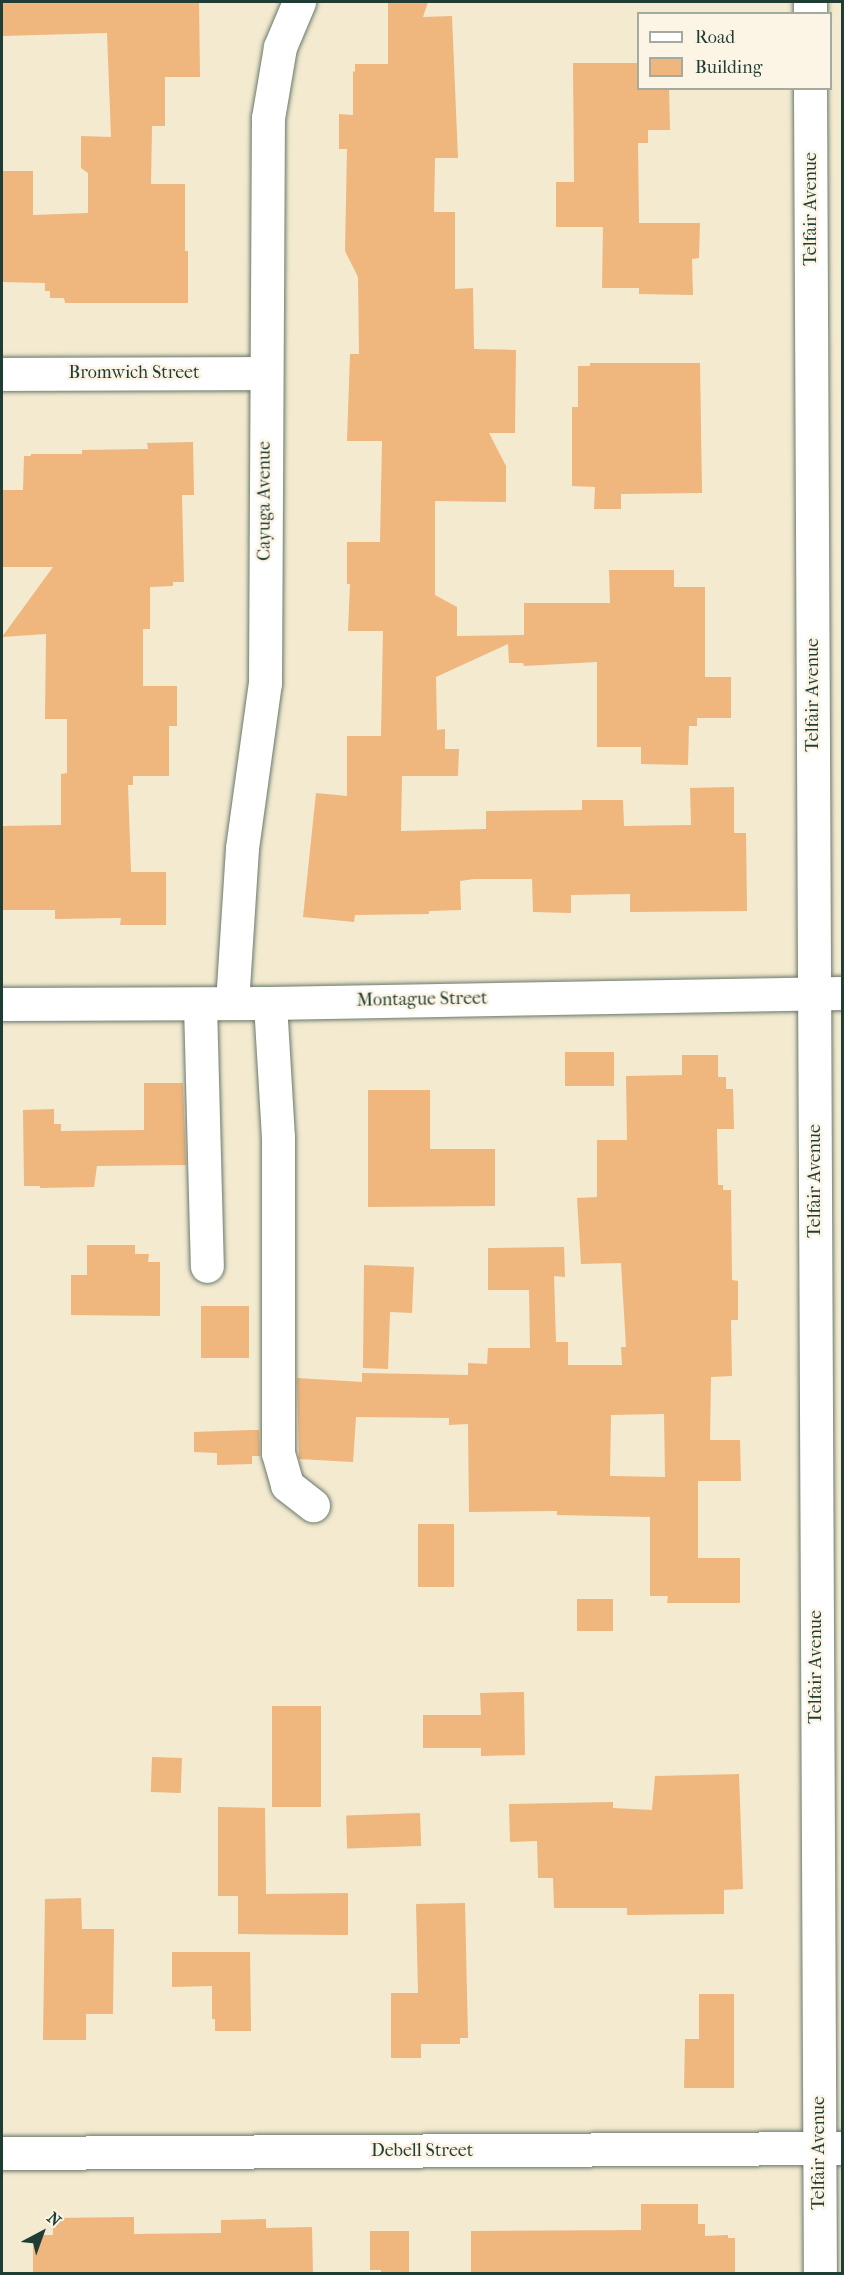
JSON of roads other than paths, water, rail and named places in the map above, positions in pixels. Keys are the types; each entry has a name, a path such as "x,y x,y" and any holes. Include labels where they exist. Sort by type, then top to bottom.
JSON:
{"street":[{"name":"Cayuga Avenue","path":"207,1266 216,1004 242,848 265,683 268,118 280,47 299,2"},
{"name":"Telfair Avenue","path":"810,90 829,993 831,2148 820,2274"},
{"name":"Bromwich Street","path":"2,374 266,373"},
{"name":"Montague Street","path":"2,1004 216,1004 829,993"},
{"path":"270,1003 278,1137 278,1453 287,1485 313,1505"},
{"name":"Debell Street","path":"2,2153 831,2148"}]}
